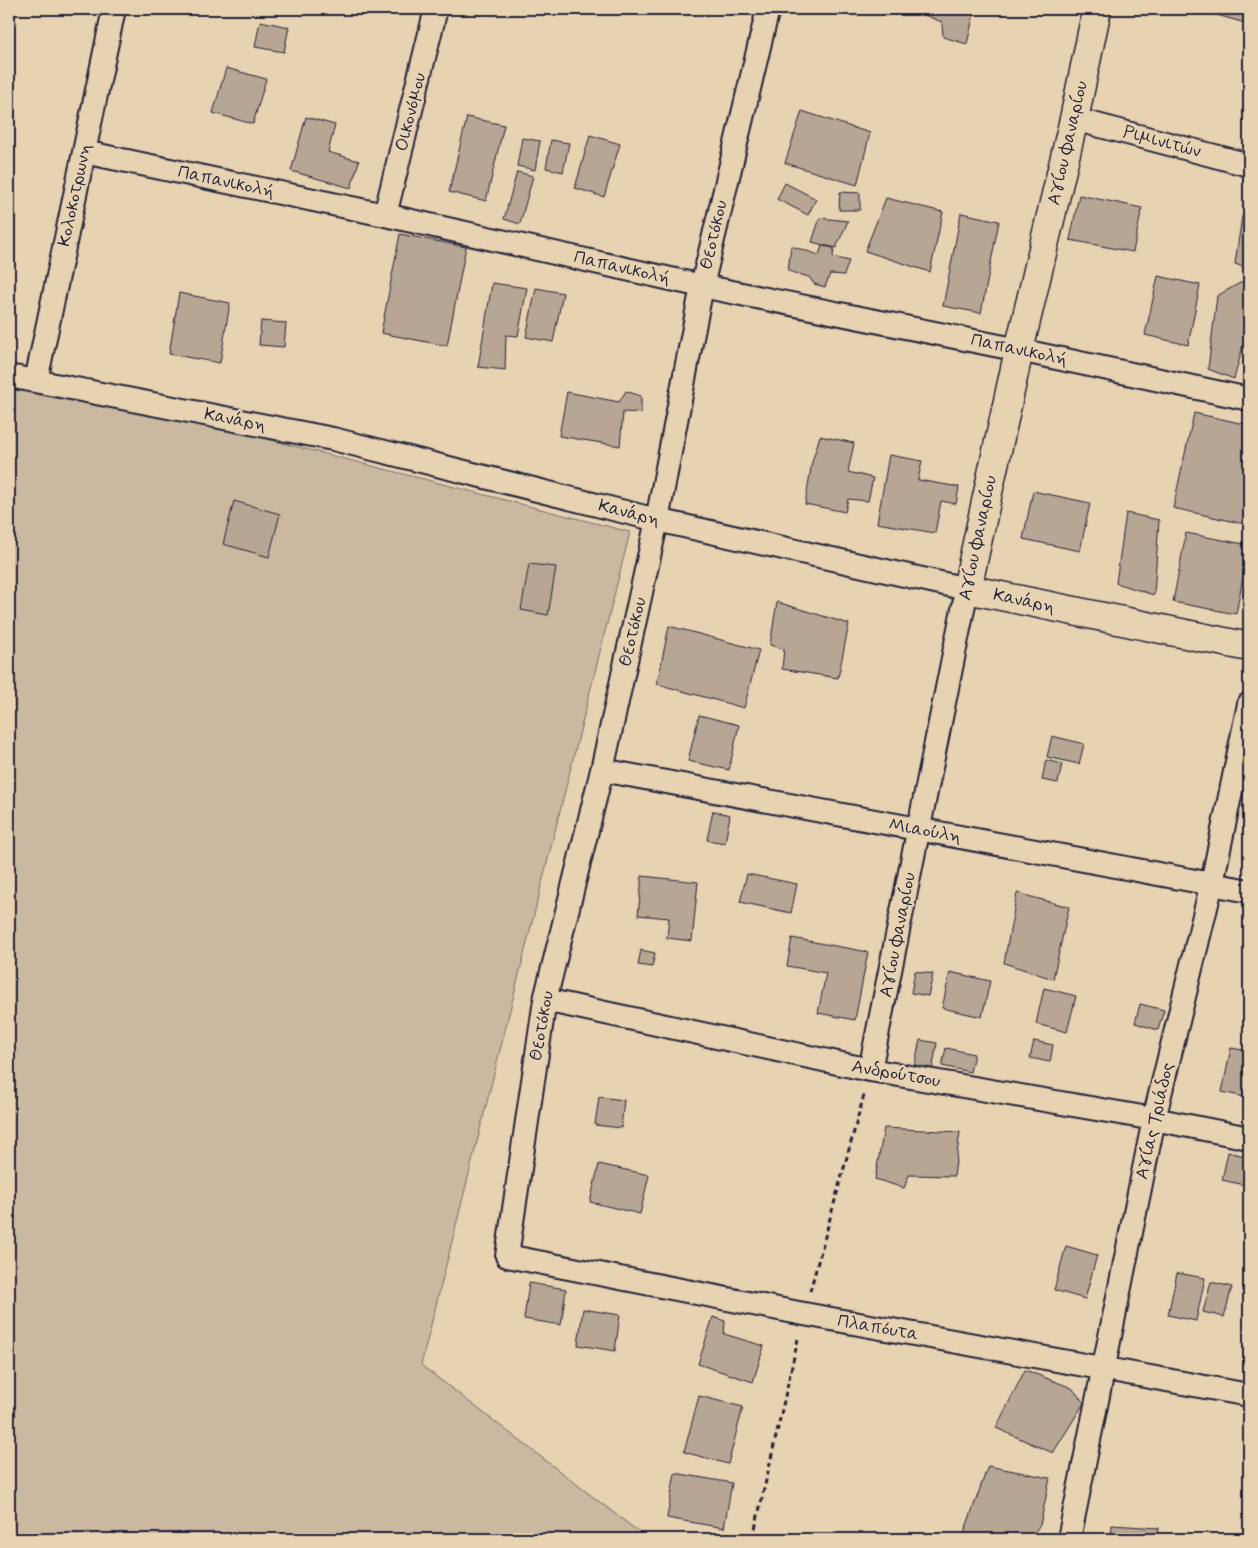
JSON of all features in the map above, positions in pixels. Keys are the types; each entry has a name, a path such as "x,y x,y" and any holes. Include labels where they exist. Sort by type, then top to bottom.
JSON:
{"street":[{"name":"Κολοκοτρωνη","path":"36,381 114,9"},
{"name":"Οικονόμου","path":"385,215 436,9"},
{"name":"Θεοτόκου","path":"507,1256 545,1000 602,770 658,520 702,286 768,9"},
{"name":"Αγίου Φαναρίου","path":"870,1070 967,589 1019,350 1074,119 1097,9"},
{"name":"Ριμινιτών","path":"1074,119 1249,165"},
{"name":"Παπανικολή","path":"84,152 385,215 702,286 1249,399"},
{"name":"Κανάρη","path":"9,376 333,439 658,520 967,589 1249,647"},
{"name":"Αγίας Τριάδος","path":"1069,1539 1154,1119 1212,883 1249,704"},
{"name":"Μιαούλη","path":"602,770 1249,891"},
{"name":"Ανδρούτσου","path":"545,1000 870,1070 1154,1119 1249,1138"},
{"name":"Πλαπόυτα","path":"507,1256 804,1314 1249,1395"}],"shaded area":[{"path":"9,373 630,532 421,1365 648,1539 9,1539"}],"building":[{"path":"923,9 975,9 967,44 943,37 942,22 922,14"},
{"path":"1180,9 1198,9 1197,14"},
{"path":"1206,9 1249,9 1249,24 1206,12"},
{"path":"260,21 289,27 284,52 255,47"},
{"path":"226,68 266,79 253,124 213,113"},
{"path":"802,111 870,133 857,185 785,163"},
{"path":"306,117 335,125 328,152 359,161 351,188 291,171"},
{"path":"467,117 504,125 486,201 449,192"},
{"path":"590,135 620,144 604,197 575,188"},
{"path":"522,138 540,141 535,170 517,166"},
{"path":"551,140 569,143 563,172 546,168"},
{"path":"517,172 533,176 520,224 504,219"},
{"path":"785,183 816,199 808,215 777,199"},
{"path":"840,192 860,193 860,210 839,210"},
{"path":"1079,195 1142,208 1133,252 1070,240"},
{"path":"886,198 943,212 930,272 865,251"},
{"path":"961,213 999,221 981,313 943,306"},
{"path":"1242,216 1249,216 1249,269 1235,264"},
{"path":"820,218 848,221 836,248 812,242"},
{"path":"400,234 466,247 447,346 381,333"},
{"path":"791,246 819,255 822,246 834,248 833,257 849,261 844,275 830,274 825,287 814,284 809,277 788,271"},
{"path":"1158,276 1200,285 1188,345 1145,335"},
{"path":"1247,279 1249,280 1249,343 1244,342 1234,379 1208,369 1217,296"},
{"path":"492,283 527,288 518,336 506,335 505,370 478,367"},
{"path":"536,288 563,293 553,342 526,337"},
{"path":"179,293 230,303 220,363 169,354"},
{"path":"261,321 286,323 284,347 259,345"},
{"path":"626,391 641,396 641,413 623,412 620,446 559,436 567,392 619,402"},
{"path":"1194,413 1249,425 1249,525 1173,508"},
{"path":"820,436 854,443 848,472 873,478 868,501 848,499 845,512 805,504 812,462"},
{"path":"889,455 922,461 918,480 959,487 956,504 941,501 935,533 877,523"},
{"path":"1033,491 1090,503 1080,551 1023,539"},
{"path":"234,501 280,514 269,557 223,544"},
{"path":"1126,513 1159,520 1154,595 1116,583"},
{"path":"1186,533 1249,545 1236,614 1173,602"},
{"path":"529,564 556,567 548,615 521,610"},
{"path":"777,602 849,624 838,678 782,669 784,649 770,645"},
{"path":"669,626 759,650 744,708 657,684"},
{"path":"699,715 739,725 729,770 688,761"},
{"path":"1052,736 1084,744 1079,764 1047,757"},
{"path":"1046,760 1062,764 1058,783 1042,780"},
{"path":"713,811 730,815 725,843 707,840"},
{"path":"747,874 797,884 791,913 740,902"},
{"path":"642,876 698,882 692,941 667,938 669,918 638,915"},
{"path":"1017,893 1069,907 1053,979 1004,963"},
{"path":"792,938 868,952 855,1020 818,1013 826,973 787,966"},
{"path":"641,950 655,953 652,967 638,965"},
{"path":"915,971 933,974 928,996 911,993"},
{"path":"950,972 990,981 982,1017 942,1008"},
{"path":"1044,988 1076,996 1067,1032 1036,1024"},
{"path":"1140,1004 1164,1010 1158,1030 1135,1023"},
{"path":"920,1040 937,1043 932,1071 914,1068"},
{"path":"1034,1041 1053,1045 1050,1062 1030,1058"},
{"path":"946,1048 974,1054 970,1072 942,1066"},
{"path":"1231,1048 1249,1051 1249,1098 1222,1092"},
{"path":"599,1097 624,1100 621,1128 595,1125"},
{"path":"884,1128 960,1132 954,1176 909,1175 904,1188 875,1179"},
{"path":"1228,1152 1249,1157 1249,1186 1222,1180"},
{"path":"599,1164 649,1175 640,1214 590,1202"},
{"path":"1066,1246 1097,1255 1085,1299 1054,1290"},
{"path":"1177,1273 1205,1278 1196,1321 1168,1315"},
{"path":"1211,1282 1232,1287 1224,1317 1203,1312"},
{"path":"529,1283 566,1289 561,1325 524,1319"},
{"path":"583,1309 620,1315 615,1351 578,1345"},
{"path":"713,1317 725,1321 724,1334 764,1346 753,1382 698,1364"},
{"path":"1025,1370 1072,1388 1084,1403 1053,1453 996,1428"},
{"path":"699,1396 743,1407 728,1464 684,1452"},
{"path":"988,1466 1050,1478 1040,1525 1029,1539 962,1539"},
{"path":"675,1473 732,1483 724,1528 667,1518"},
{"path":"1112,1525 1159,1528 1158,1539 1111,1539"}]}
